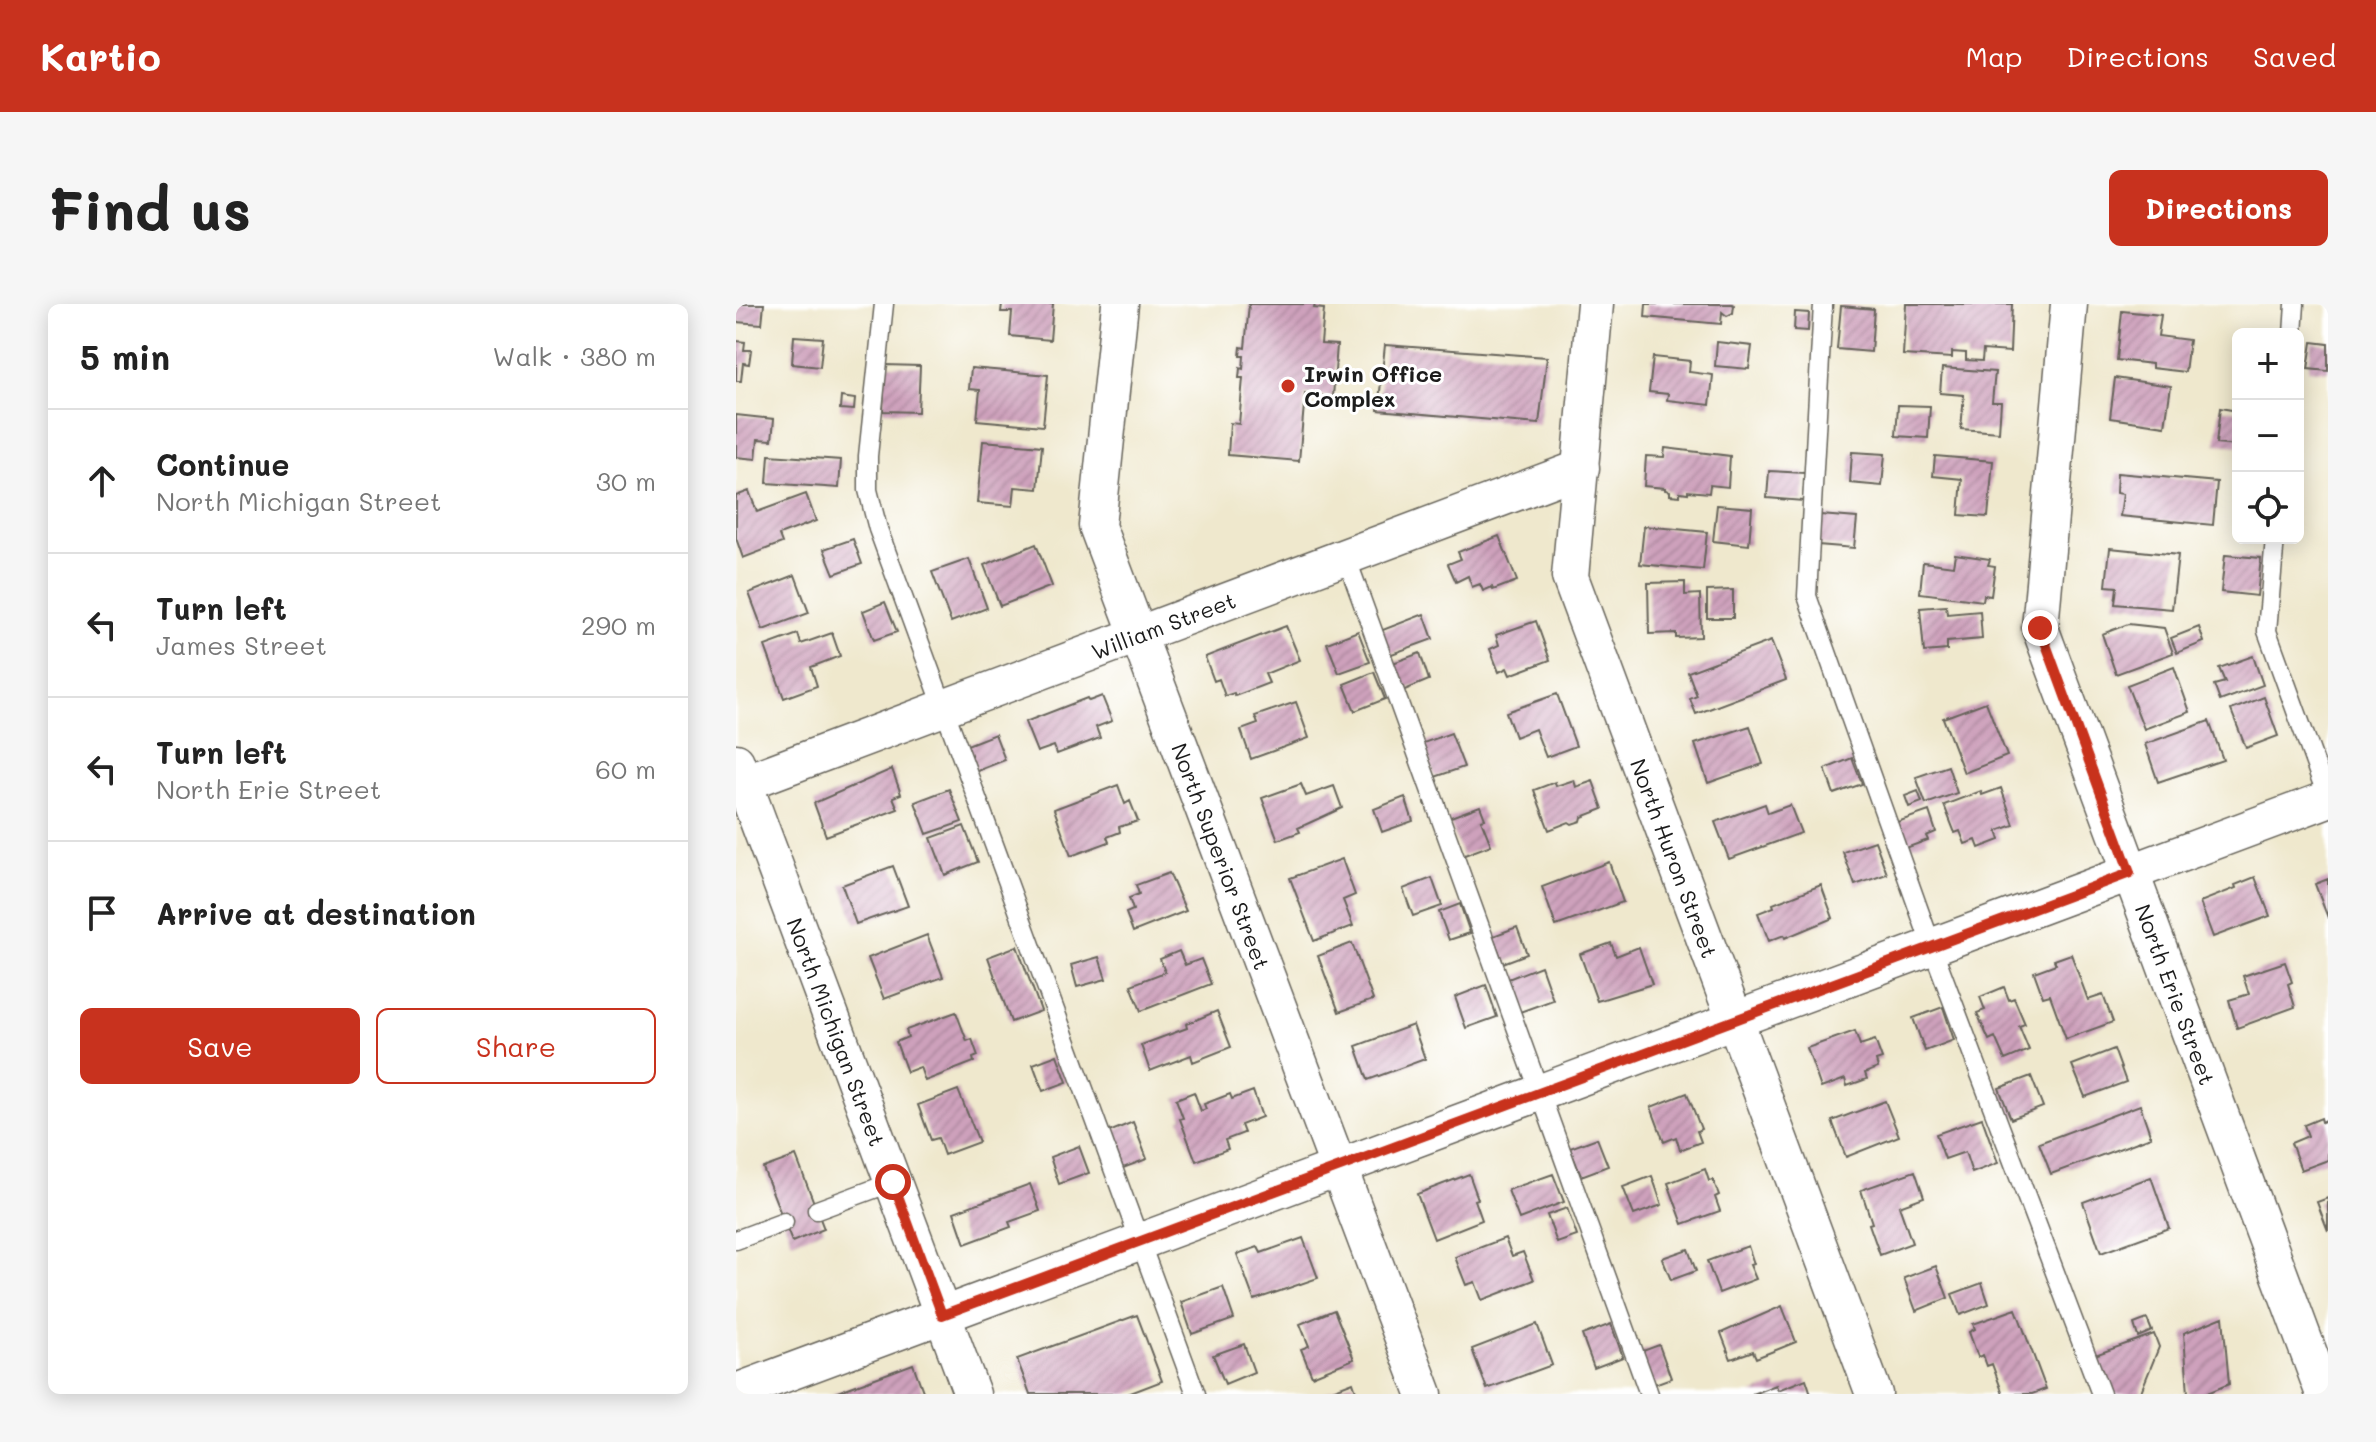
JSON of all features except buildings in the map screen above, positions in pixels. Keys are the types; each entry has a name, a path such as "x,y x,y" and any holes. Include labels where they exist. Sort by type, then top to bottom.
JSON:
{"street":[{"name":"North Superior Street","path":"1120,304 1097,526 1424,1394"},
{"name":"North Huron Street","path":"1595,304 1570,577 1874,1394"},
{"name":"North Erie Street","path":"2069,304 2040,628 2324,1394"},
{"name":"William Street","path":"740,772 944,708 1581,468"},
{"name":"North Michigan Street","path":"740,772 972,1394"},
{"path":"736,1392 2328,799"}],"lane":[{"path":"884,304 868,456 868,490 878,529 1196,1394"},
{"path":"1823,304 1807,596 1932,947 2101,1394"},
{"path":"2293,328 2295,304"},
{"path":"2274,544 2267,631 2328,799"},
{"path":"1346,557 1649,1394"},
{"path":"817,1210 893,1182"},
{"path":"736,1240 784,1222"}],"place":[{"name":"Irwin Office Complex","path":"1288,386"}],"route":[{"path":"893,1182 942,1315 2130,873 2040,628"}]}
